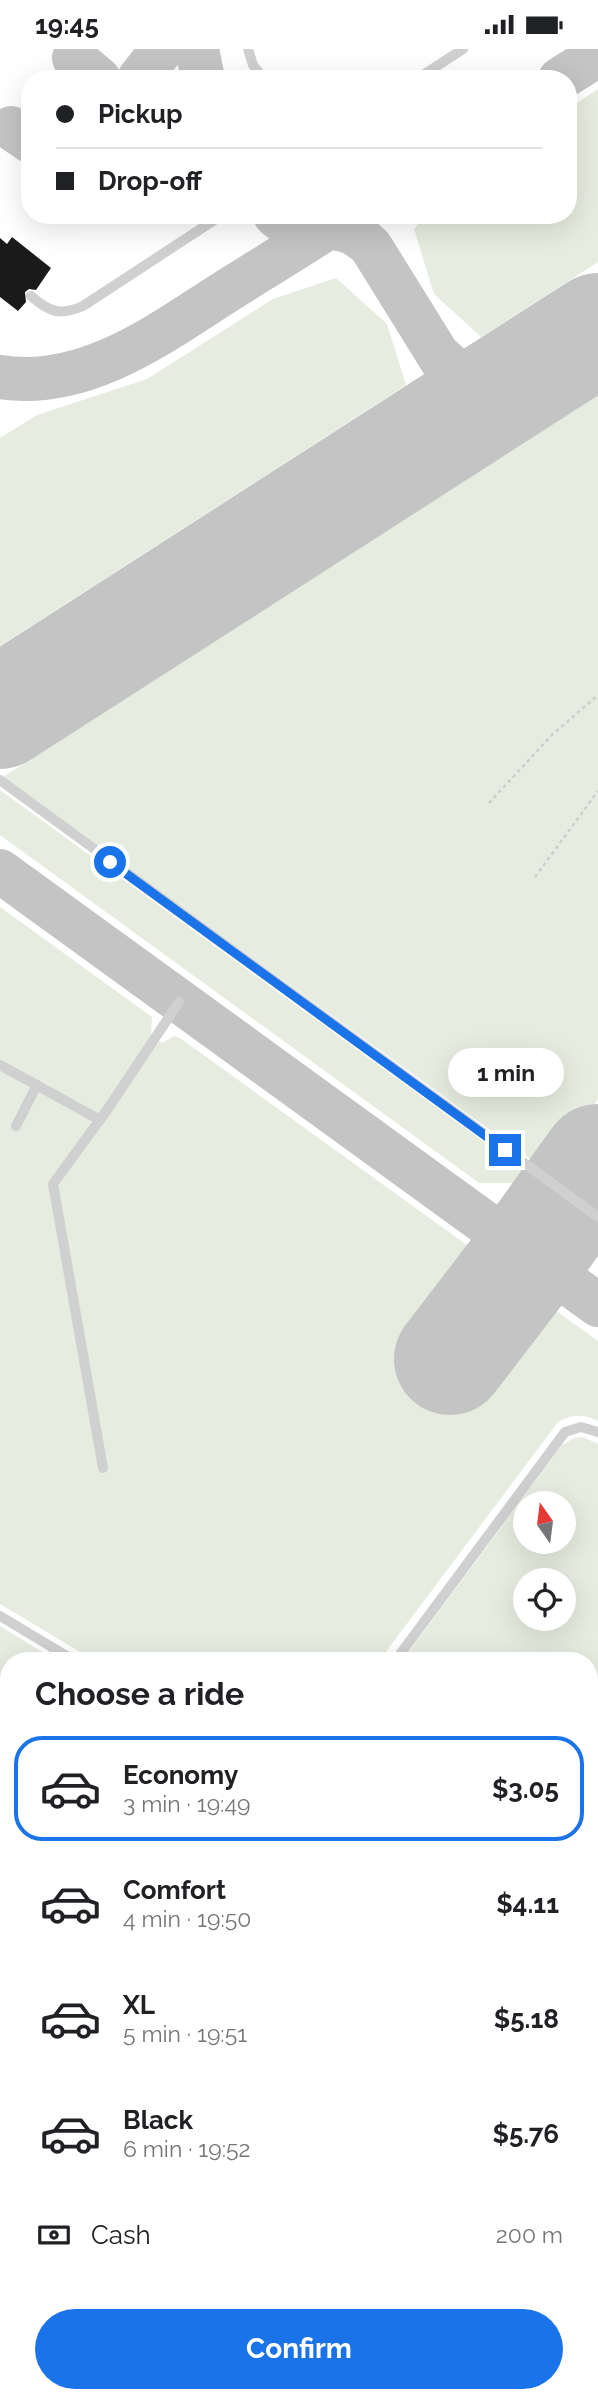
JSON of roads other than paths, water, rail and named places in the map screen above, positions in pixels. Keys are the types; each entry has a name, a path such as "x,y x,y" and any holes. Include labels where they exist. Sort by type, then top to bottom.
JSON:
{"lane":[{"path":"248,49 257,70"},
{"path":"430,70 463,49"},
{"path":"31,296 46,310 58,314 68,313 83,306 208,224"},
{"path":"0,780 598,1217"},
{"path":"103,1468 52,1184 100,1120 179,1002"},
{"path":"0,1065 100,1120"},
{"path":"16,1126 37,1085"},
{"path":"401,1652 565,1432 581,1427 598,1433"},
{"path":"0,1616 60,1652"}]}
